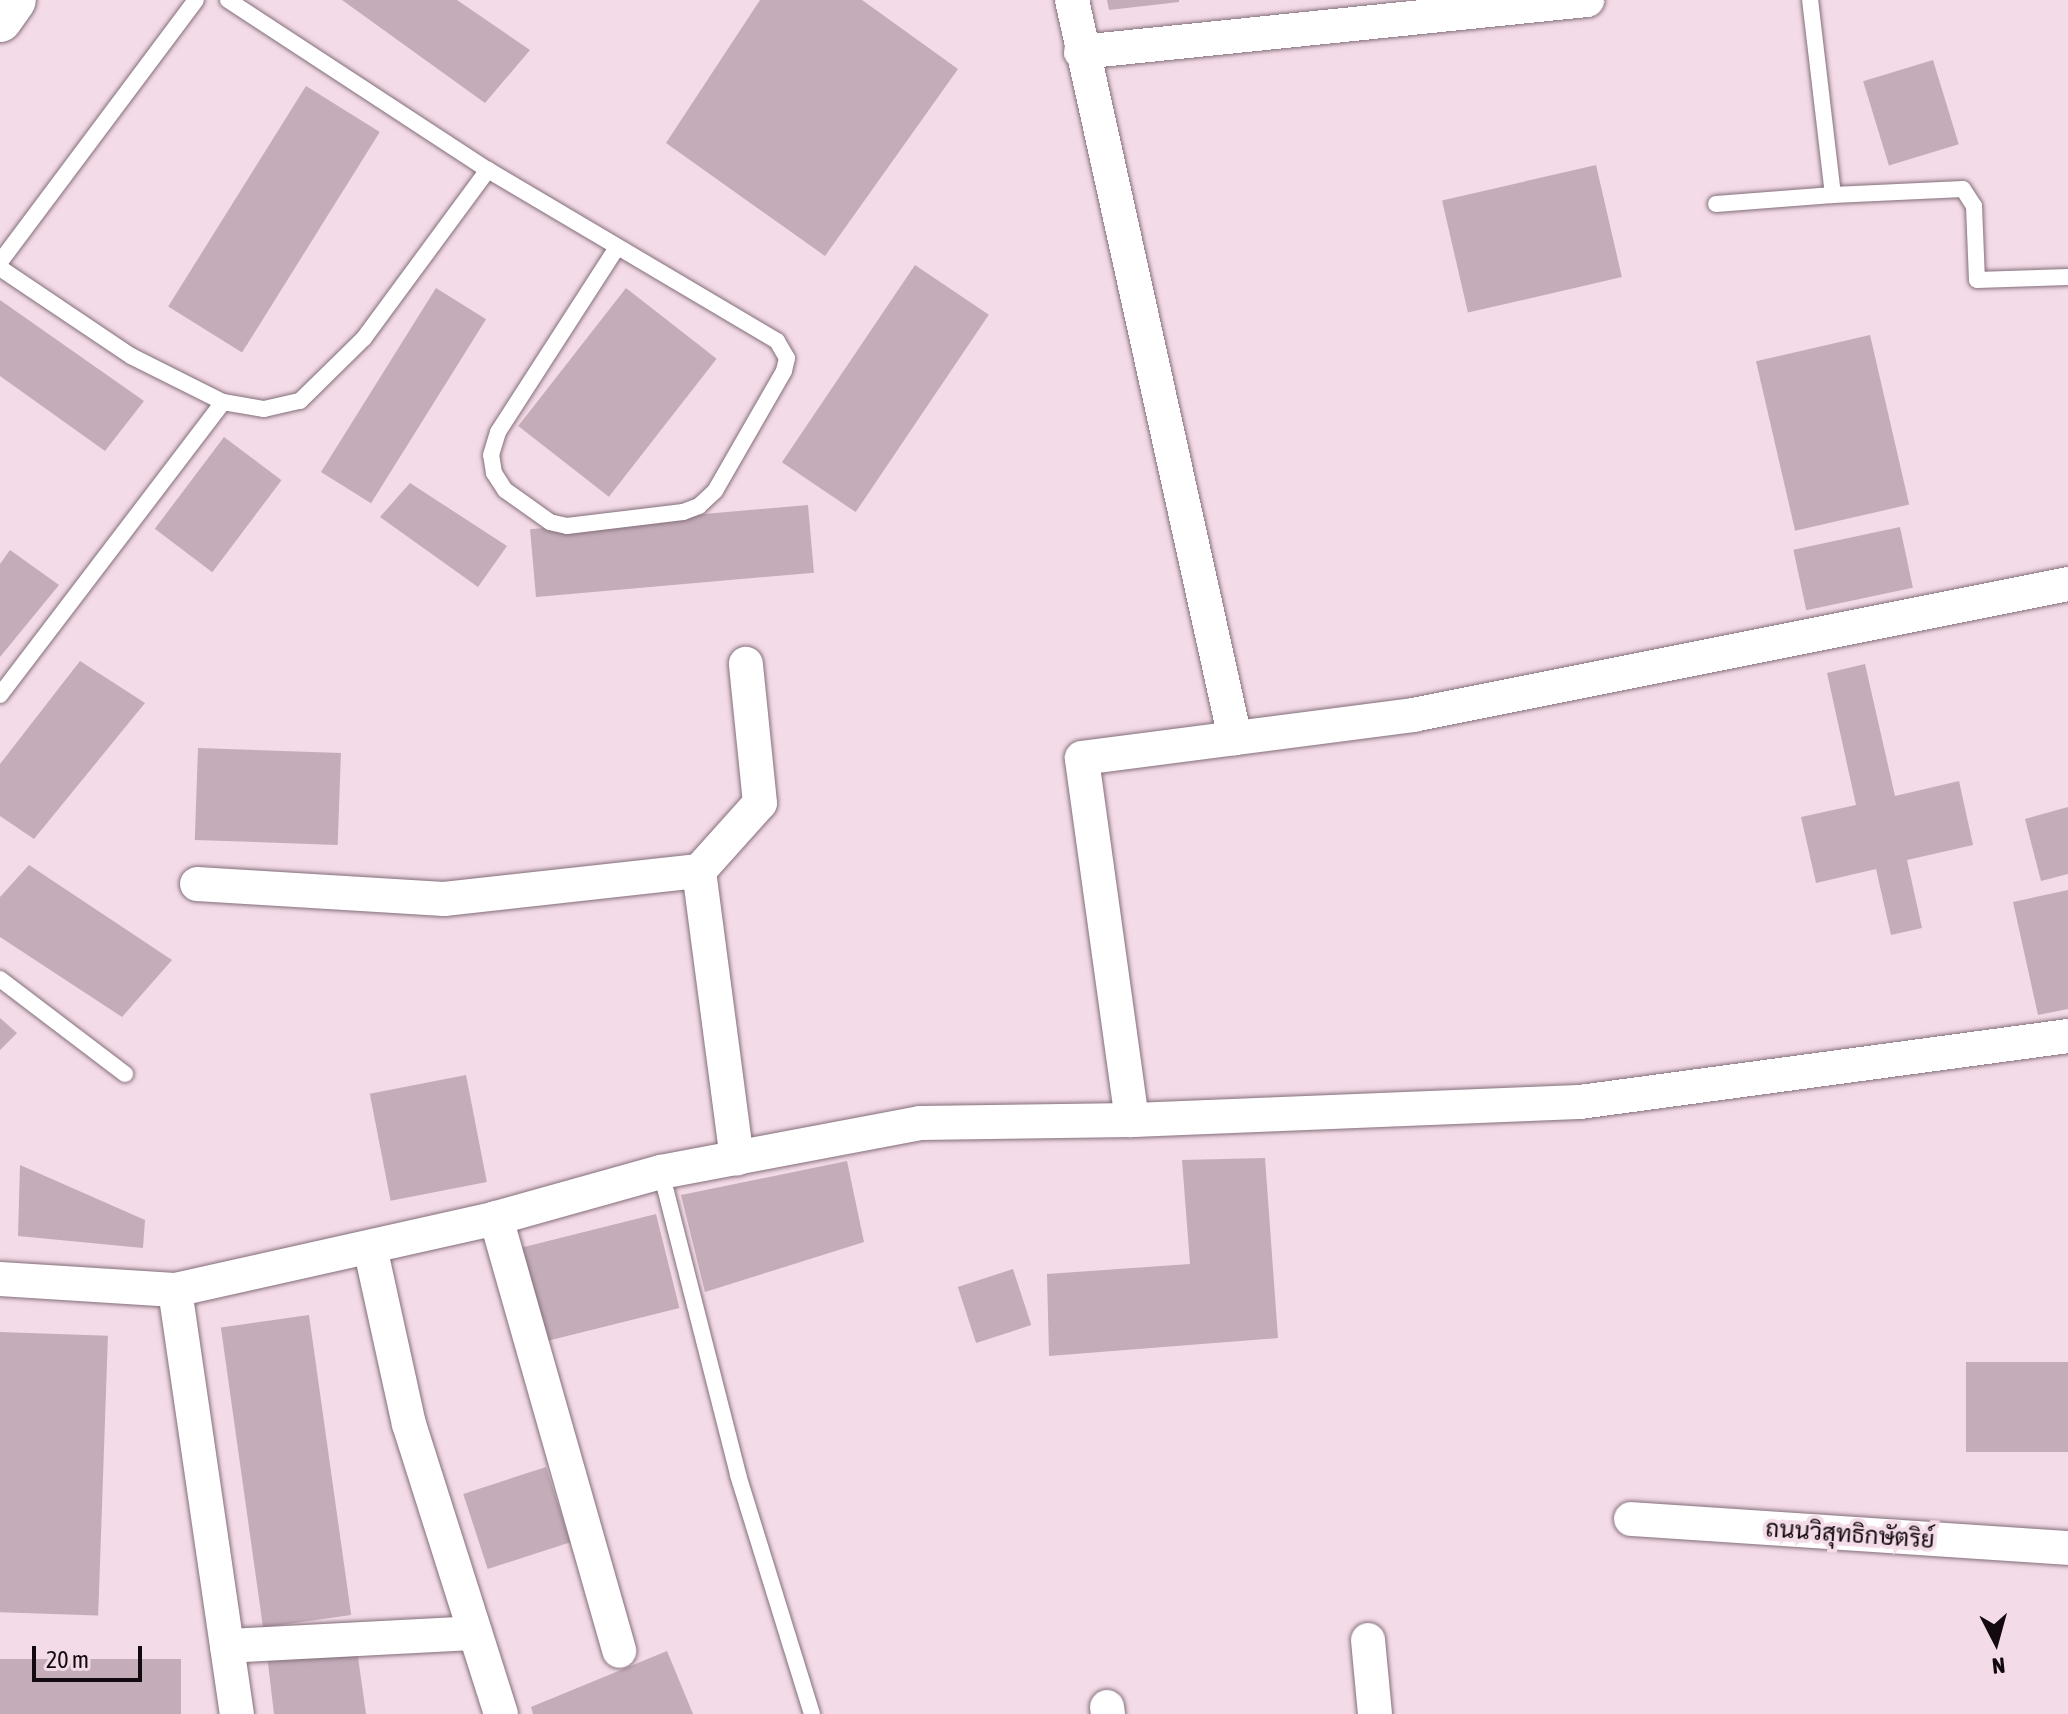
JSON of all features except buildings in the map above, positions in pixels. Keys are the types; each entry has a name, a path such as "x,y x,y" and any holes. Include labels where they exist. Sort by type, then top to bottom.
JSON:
{"main road":[{"path":"0,20 14,0"}],"street":[{"path":"1072,0 1081,52 1235,738"},
{"path":"1081,52 1587,0"},
{"path":"1132,1120 1082,758 1413,715 2068,584"},
{"path":"197,884 444,899 699,871 760,803 746,664"},
{"path":"699,871 737,1159"},
{"path":"0,1279 175,1290 496,1218 661,1172 920,1123 1132,1120 1580,1102 2068,1036"},
{"path":"496,1218 619,1651"},
{"path":"370,1247 409,1424 501,1714"},
{"path":"175,1290 237,1714"},
{"name":"ถนนวิสุทธิกษัตริย์","path":"1631,1519 2068,1548"},
{"path":"227,1646 475,1633"},
{"path":"1368,1640 1375,1714"}],"lane":[{"path":"196,0 0,265 131,356 223,402 264,409 300,401 364,338 488,170"},
{"path":"228,0 488,170 777,341 787,358 784,371 723,478 699,506 683,512 567,526 550,522 505,490 494,473 491,455 498,432 617,247"},
{"path":"1810,0 1833,195"},
{"path":"1716,204 1963,189 1974,206 1977,280 2068,277"},
{"path":"0,695 223,402"},
{"path":"0,979 125,1074"},
{"path":"661,1172 738,1475 812,1714"}]}
